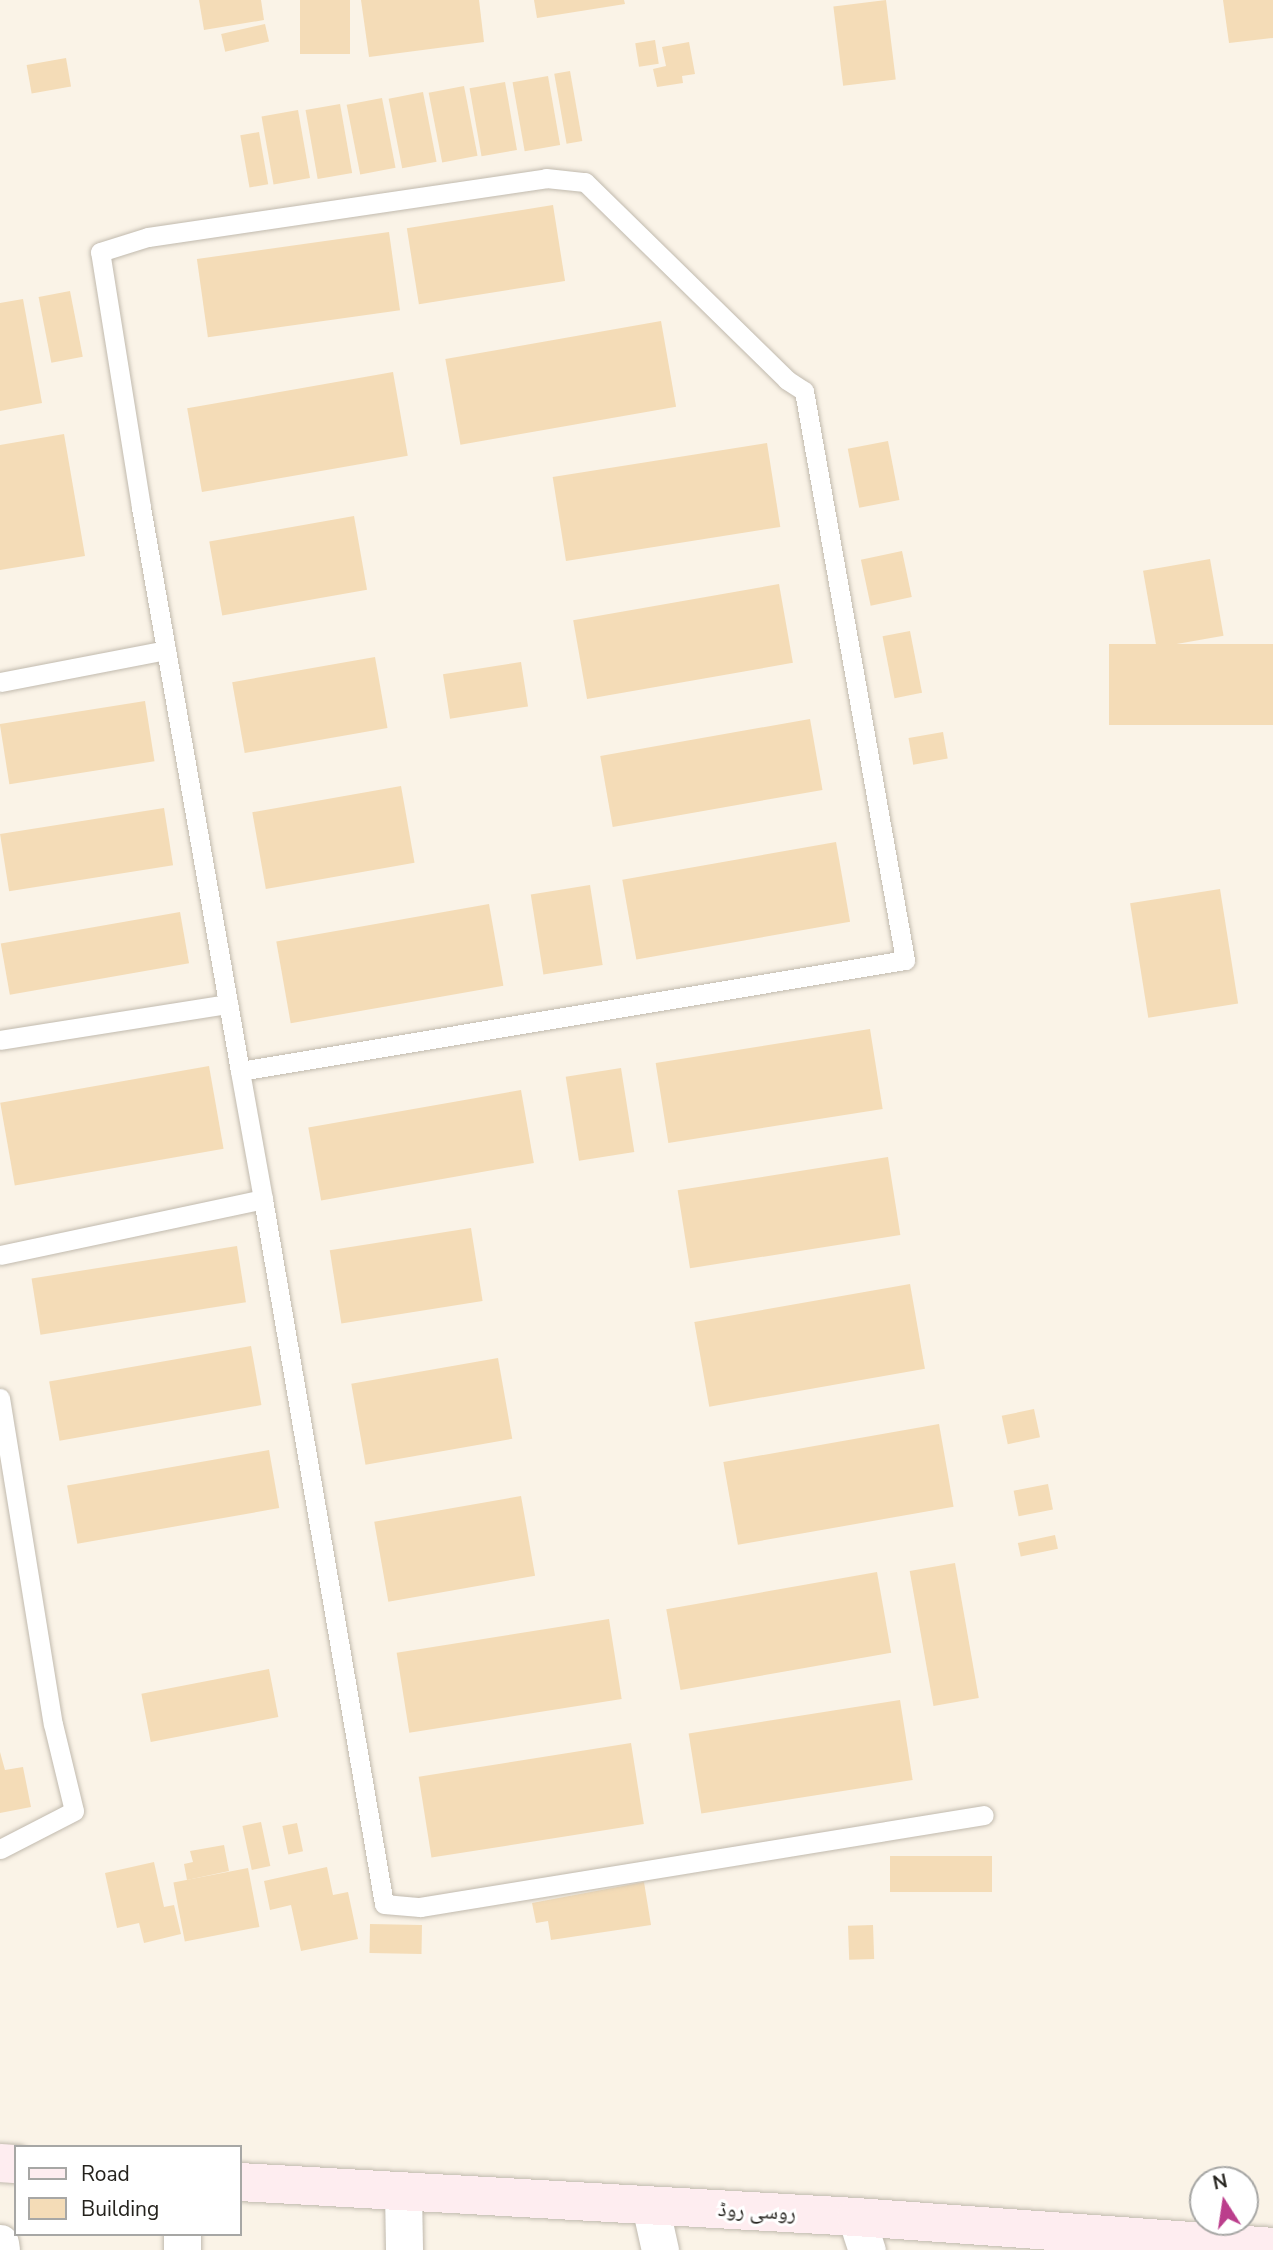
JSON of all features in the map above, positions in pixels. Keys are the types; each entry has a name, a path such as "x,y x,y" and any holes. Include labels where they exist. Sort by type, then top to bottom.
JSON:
{"main road":[{"name":"روسی روڈ","path":"242,2182 650,2205 862,2233 1079,2243 1273,2247"}],"street":[{"path":"403,2191 404,2250"},
{"path":"650,2205 660,2250"},
{"path":"0,2243 2,2250"}],"lane":[{"path":"240,1071 905,960 804,391 787,380 585,182 546,177 148,237 100,252 166,650 384,1904 420,1907 984,1815"},
{"path":"0,682 166,650"},
{"path":"0,1040 228,1004"},
{"path":"0,1255 262,1199"},
{"path":"0,1398 53,1724 74,1811 0,1849"}],"building":[{"path":"199,0 261,0 264,20 204,30"},
{"path":"300,0 350,0 350,54 300,54"},
{"path":"361,0 479,0 484,42 369,57"},
{"path":"534,0 624,0 625,4 537,18"},
{"path":"886,0 896,79 843,86 833,6"},
{"path":"1223,0 1273,0 1273,38 1229,43"},
{"path":"265,24 269,42 225,52 221,34"},
{"path":"655,40 659,64 639,67 635,43"},
{"path":"689,42 695,74 682,76 683,83 657,87 653,69 666,66 662,47"},
{"path":"66,58 71,87 32,94 27,65"},
{"path":"570,71 582,141 567,144 554,74"},
{"path":"548,76 560,145 525,151 513,82"},
{"path":"505,82 517,150 482,156 470,88"},
{"path":"464,86 478,156 442,163 429,93"},
{"path":"423,92 437,162 402,168 389,99"},
{"path":"382,98 396,168 360,175 347,105"},
{"path":"340,104 352,173 318,179 306,110"},
{"path":"298,110 310,178 274,184 262,116"},
{"path":"259,132 268,184 249,187 240,135"},
{"path":"553,205 565,281 419,304 407,228"},
{"path":"389,232 400,310 208,337 197,259"},
{"path":"70,291 83,357 51,363 39,297"},
{"path":"23,299 42,403 0,411 0,303"},
{"path":"661,321 676,407 460,445 445,359"},
{"path":"393,372 408,456 202,492 187,408"},
{"path":"64,434 85,556 0,570 0,445"},
{"path":"888,441 899,500 859,508 848,449"},
{"path":"767,443 780,527 566,561 553,477"},
{"path":"354,516 367,590 222,615 209,542"},
{"path":"902,551 912,597 871,606 861,560"},
{"path":"1210,559 1224,636 1157,648 1143,571"},
{"path":"779,584 793,663 587,699 573,620"},
{"path":"910,631 922,693 895,698 883,636"},
{"path":"1109,644 1273,644 1273,725 1109,725"},
{"path":"375,657 388,728 245,753 232,682"},
{"path":"521,662 528,706 450,719 443,674"},
{"path":"145,701 155,761 9,784 0,724"},
{"path":"810,719 823,790 613,827 600,756"},
{"path":"943,732 948,759 913,765 909,738"},
{"path":"401,786 415,863 266,889 252,812"},
{"path":"164,808 173,865 9,891 0,834"},
{"path":"836,842 850,922 636,959 622,880"},
{"path":"590,885 603,965 543,974 531,894"},
{"path":"1220,889 1238,1004 1148,1018 1130,903"},
{"path":"489,904 503,986 291,1023 276,942"},
{"path":"180,912 189,963 10,995 1,944"},
{"path":"870,1029 883,1109 668,1143 656,1063"},
{"path":"209,1066 224,1149 15,1186 0,1103"},
{"path":"621,1068 634,1152 579,1161 566,1077"},
{"path":"521,1090 534,1163 321,1200 308,1128"},
{"path":"888,1157 900,1235 690,1268 678,1190"},
{"path":"471,1228 483,1301 341,1323 330,1250"},
{"path":"237,1246 246,1302 40,1335 32,1279"},
{"path":"910,1284 925,1369 709,1407 694,1322"},
{"path":"251,1346 261,1405 60,1441 49,1382"},
{"path":"498,1358 512,1439 366,1465 351,1384"},
{"path":"1034,1409 1040,1437 1008,1444 1002,1416"},
{"path":"939,1424 954,1507 738,1545 723,1462"},
{"path":"269,1450 279,1508 77,1544 67,1486"},
{"path":"1048,1484 1053,1510 1019,1516 1014,1491"},
{"path":"521,1496 535,1576 388,1602 374,1522"},
{"path":"1055,1535 1058,1549 1021,1557 1018,1543"},
{"path":"955,1563 979,1698 933,1706 910,1571"},
{"path":"877,1572 891,1653 680,1690 666,1609"},
{"path":"609,1619 622,1699 409,1733 397,1653"},
{"path":"269,1669 278,1717 151,1742 141,1694"},
{"path":"900,1700 913,1780 701,1813 689,1733"},
{"path":"631,1743 644,1824 431,1858 419,1777"},
{"path":"0,1752 5,1770 23,1767 31,1807 0,1813"},
{"path":"261,1822 270,1866 252,1870 242,1826"},
{"path":"297,1823 303,1851 288,1854 282,1826"},
{"path":"224,1845 229,1871 187,1880 184,1864 193,1862 190,1851"},
{"path":"890,1856 992,1856 992,1892 890,1892"},
{"path":"154,1862 164,1907 174,1905 181,1934 144,1943 139,1923 117,1928 105,1873"},
{"path":"327,1867 333,1895 348,1892 358,1939 301,1951 291,1905 270,1910 264,1881"},
{"path":"248,1868 259,1927 185,1941 173,1883"},
{"path":"644,1882 651,1925 551,1940 548,1921 536,1923 532,1903"},
{"path":"370,1924 422,1925 421,1954 369,1953"},
{"path":"873,1925 874,1959 849,1960 848,1926"}]}
